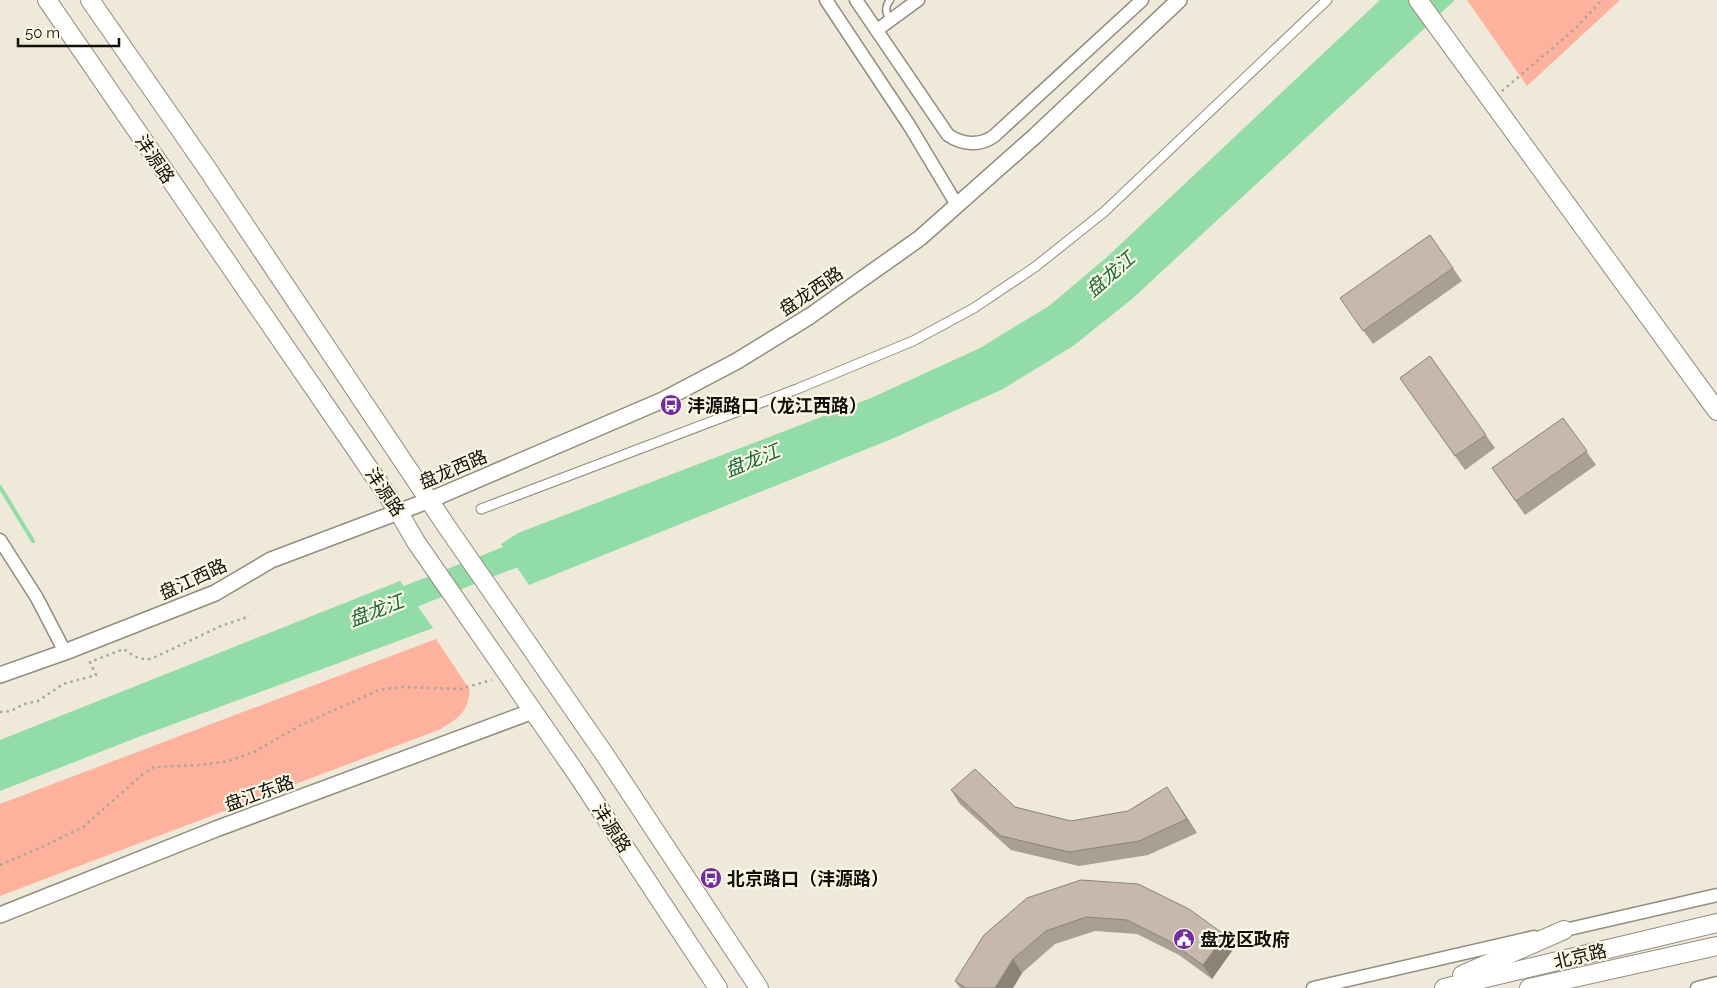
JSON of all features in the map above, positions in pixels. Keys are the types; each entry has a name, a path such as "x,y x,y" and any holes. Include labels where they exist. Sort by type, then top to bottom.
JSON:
{"main road":[{"name":"沣源路","path":"47,0 398,511 476,630 576,773 718,988"},
{"name":"沣源路","path":"90,0 204,164 508,617 605,755 759,988"},
{"path":"1418,0 1717,411"},
{"name":"北京路","path":"1444,988 1717,923"},
{"path":"1434,988 1564,930"},
{"name":"北京路","path":"1529,988 1717,946"}],"street":[{"path":"826,0 908,125 957,205"},
{"path":"856,0 948,135 955,140 966,143 987,141 994,136 1142,0"},
{"path":"876,30 918,0"},
{"name":"盘龙西路","path":"398,511 430,500 663,400 737,362 810,316 920,238 1035,136 1179,0"},
{"path":"481,508 806,385 913,341 974,308 1035,267 1104,212 1327,0"},
{"name":"盘江西路","path":"0,675 65,652 215,592 271,560 398,511"},
{"path":"0,540 37,598 65,652"},
{"name":"盘江东路","path":"0,915 216,829 533,711"},
{"path":"1313,988 1717,895"},
{"path":"1697,988 1717,983"}],"lane":[{"path":"890,0 887,4 886,12 890,21"}],"path":[{"path":"1491,100 1576,28 1602,0"},
{"path":"0,712 11,711 24,704 38,701 63,684 96,675 90,662 124,649 136,658 143,660 151,659 221,626 250,616"},
{"path":"0,865 83,827 154,766 200,765 229,761 256,751 301,725 379,690 400,687 460,689 508,675"}],"shaded area":[{"path":"1467,0 1620,0 1527,86"},
{"path":"436,639 470,690 464,710 441,729 0,896 0,804"}],"water":[{"path":"1380,0 1455,0 1132,299 1073,346 1003,389 894,438 529,585 501,544 518,533 871,398 980,348 1049,306 1107,257"},
{"path":"400,581 433,628 141,736 0,791 0,740"}],"building":[{"path":"1430,235 1453,268 1363,331 1340,298"},
{"path":"1430,356 1486,435 1455,456 1400,378"},
{"path":"1563,418 1587,451 1516,501 1492,468"},
{"path":"975,769 1015,807 1071,821 1128,811 1167,787 1187,819 1139,841 1069,852 1001,836 951,790"},
{"name":"盘龙区政府","path":"1081,880 1138,884 1189,909 1225,935 1203,965 1169,941 1127,920 1086,917 1046,931 1013,959 995,988 966,988 955,981 984,935 1027,898"}],"waterway":[{"path":"0,487 33,541"},
{"name":"盘龙江","path":"381,608 541,545"}],"place":[{"name":"沣源路口（龙江西路）","path":"671,405"},
{"name":"北京路口（沣源路）","path":"711,878"},
{"name":"盘龙区政府","path":"1184,939"}]}
